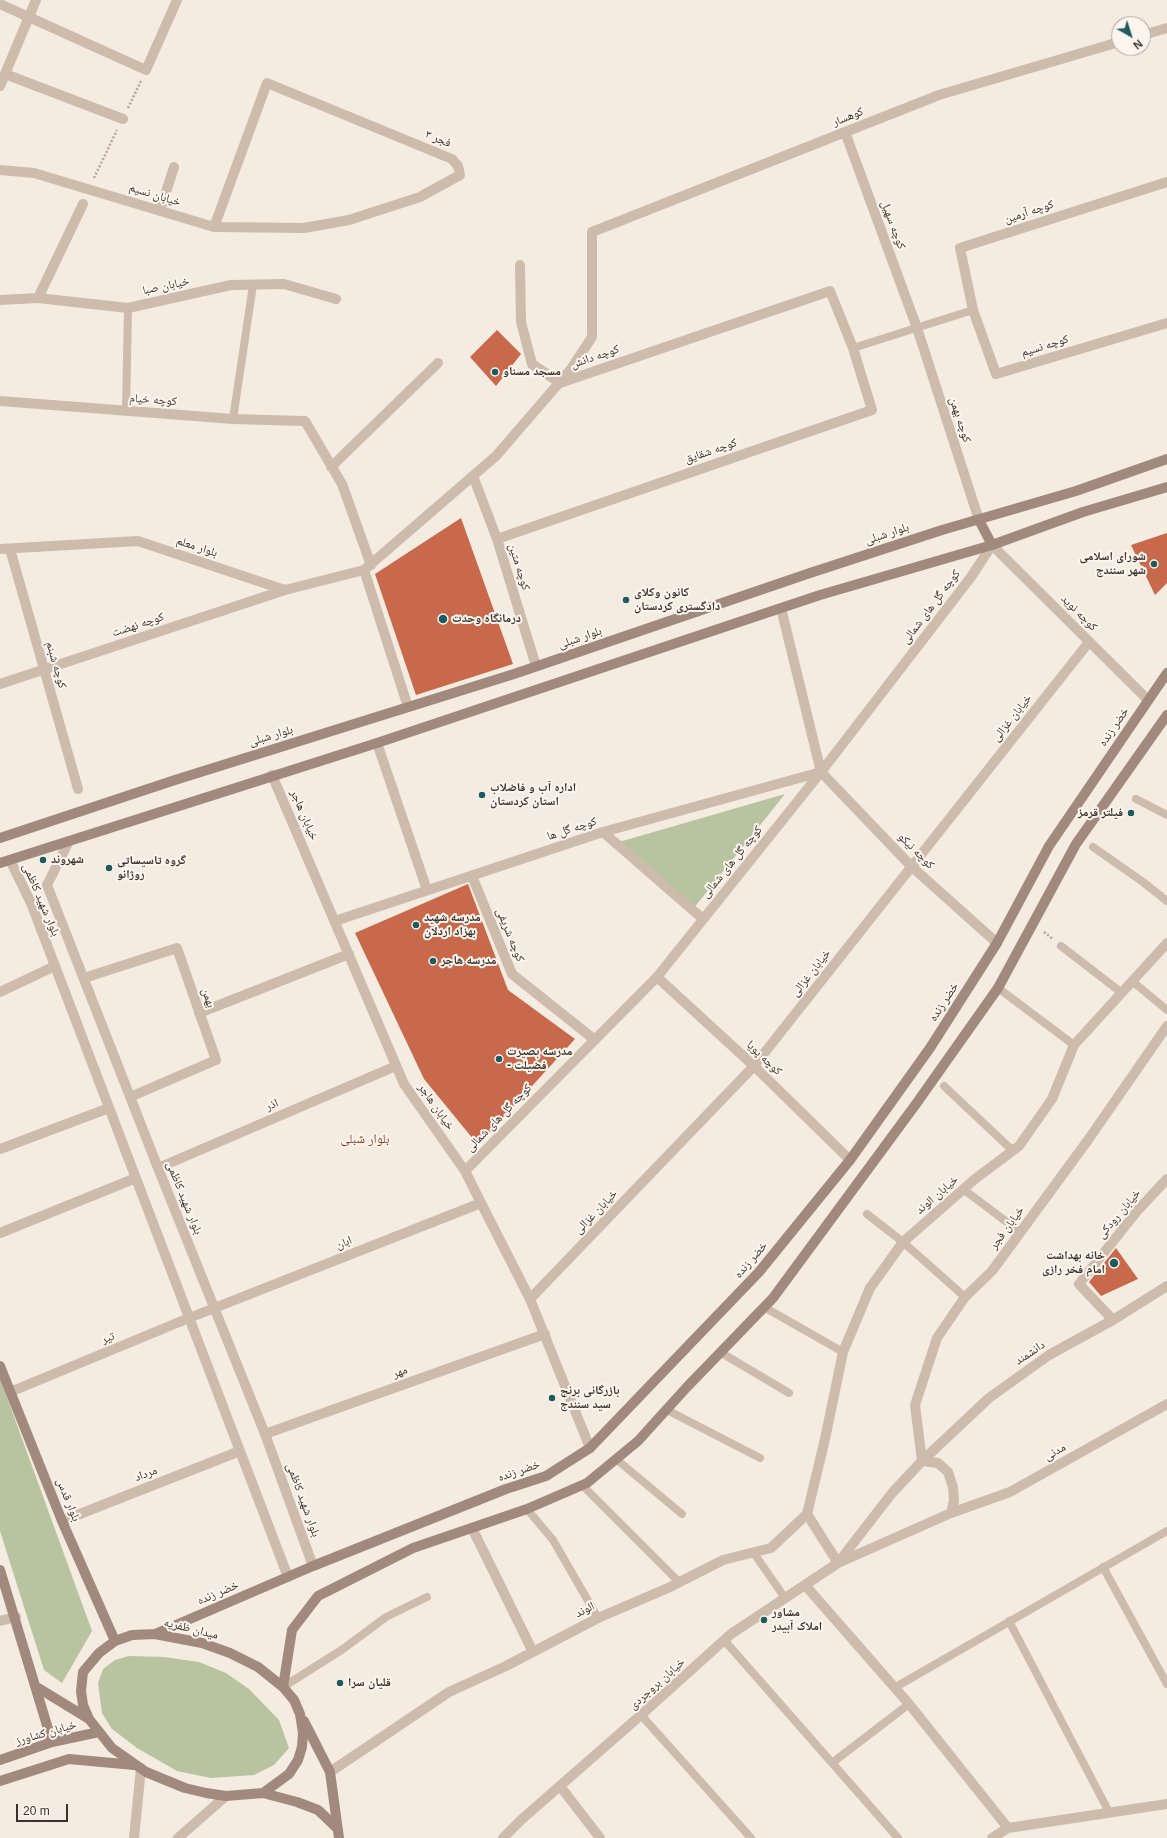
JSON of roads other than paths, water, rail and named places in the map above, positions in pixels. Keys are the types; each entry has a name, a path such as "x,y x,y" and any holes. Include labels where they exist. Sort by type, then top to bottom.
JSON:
{"street":[{"path":"0,86 36,0"},
{"path":"0,4 146,70 178,0"},
{"path":"1151,33 1167,28"},
{"name":"کوهسار","path":"560,383 592,337 592,232 939,95 1111,44"},
{"path":"5,74 123,119"},
{"name":"فجر ۳","path":"214,227 267,83 452,159 458,166 460,175 420,196 349,220 304,228"},
{"name":"کوچه سهیل","path":"845,132 917,328"},
{"path":"160,211 174,167"},
{"name":"خیابان نسیم","path":"0,170 34,173 214,227 304,228"},
{"name":"کوچه آرمین","path":"973,310 960,248 1167,182"},
{"path":"38,298 83,204"},
{"path":"520,265 521,322 532,364 560,383"},
{"name":"خیابان صبا","path":"0,300 38,298 128,308 231,285 284,284 336,299"},
{"name":"کوچه دانش","path":"368,568 496,456 560,383 830,291 853,348"},
{"name":"کوچه نسیم","path":"973,310 996,374 1167,323"},
{"name":"کوچه بهمن","path":"917,328 979,520"},
{"name":"کوچه شقایق","path":"497,539 872,410 853,348"},
{"path":"408,707 342,484 331,467 438,363"},
{"name":"کوچه خیام","path":"0,401 233,419 305,421 331,467"},
{"name":"بلوار شبلی","path":"0,838 175,780 536,666 810,573 1076,491 1167,459"},
{"name":"کوچه متین","path":"473,476 497,539 536,666"},
{"path":"0,863 272,775 377,743 781,608 992,545 1084,512 1167,487"},
{"path":"979,520 992,545"},
{"name":"بلوار معلم","path":"3,550 138,541 285,590"},
{"name":"کوچه نوید","path":"992,545 1148,700"},
{"name":"کوچه گل های شمالی","path":"465,1172 657,977 821,772 971,577 992,545"},
{"name":"کوچه شبنم","path":"3,550 44,669 78,789"},
{"path":"285,590 368,568"},
{"name":"کوچه نهضت","path":"0,684 285,590"},
{"path":"781,608 821,772"},
{"name":"خیابان غزالی","path":"530,1299 754,1066 1089,642"},
{"name":"خضر زنده","path":"155,1634 313,1566 506,1489 546,1476 590,1448 759,1272 850,1160 930,1048 997,944 1049,846 1167,673"},
{"path":"283,1687 292,1630 318,1596 413,1548 527,1509 582,1485 638,1441 720,1352 773,1298 916,1104 998,988 1076,844 1167,715"},
{"path":"377,743 427,890"},
{"name":"کوچه گل ها","path":"335,921 603,832 821,772"},
{"name":"کوچه نیکو","path":"821,772 911,866 997,944"},
{"name":"خیابان هاجر","path":"272,775 404,1084 465,1172 481,1202 530,1299 590,1448"},
{"path":"603,832 703,919"},
{"name":"بلوار شهید کاظمی","path":"69,841 47,885 158,1168 216,1308 265,1434 313,1566"},
{"name":"بلوار شهید کاظمی","path":"10,860 31,903 288,1577"},
{"name":"کوچه شریفی","path":"472,876 512,974 594,1040"},
{"name":"خیابان الوند","path":"807,1514 825,1439 843,1352 870,1288 903,1242 974,1178 1019,1146 1052,1099 1074,1044 1167,943"},
{"name":"بهمن","path":"84,978 177,948 216,1060 130,1097"},
{"path":"199,1013 349,954"},
{"path":"0,992 55,966"},
{"name":"کوچه پویا","path":"657,977 754,1066 850,1160"},
{"name":"خیابان فجر","path":"922,1461 915,1405 937,1338 965,1297 992,1271 1088,1140 1167,1026"},
{"name":"اذر","path":"158,1168 396,1066"},
{"path":"0,1149 109,1108"},
{"path":"0,1233 136,1178"},
{"name":"خیابان رودکی","path":"1113,1320 1079,1284 1138,1210 1167,1179"},
{"name":"ابان","path":"216,1308 481,1202"},
{"name":"دانشمند","path":"922,1461 989,1398 1049,1355 1113,1320 1167,1286"},
{"name":"تیر","path":"10,1392 216,1308"},
{"name":"مهر","path":"265,1434 544,1334"},
{"name":"بلوار قدس","path":"0,1366 62,1521 115,1641"},
{"name":"مدنی","path":"951,1513 1010,1492 1167,1404"},
{"name":"مرداد","path":"62,1521 240,1451"},
{"path":"922,1461 938,1463 948,1472 953,1487 954,1501 951,1513"},
{"name":"خیابان بروجردی","path":"838,1563 892,1493 922,1461"},
{"name":"خیابان بروجردی","path":"507,1836 560,1786 641,1716 724,1640 838,1563 951,1513"},
{"path":"807,1514 838,1563"},
{"name":"الوند","path":"330,1772 450,1692 598,1618 724,1560 772,1548 807,1514"},
{"path":"472,1528 532,1652"},
{"path":"0,1570 16,1617 52,1742"},
{"path":"805,1585 909,1704 1008,1828"},
{"path":"0,1621 16,1617"},
{"name":"میدان ظفریه","path":"155,1634 202,1643 230,1653 258,1667 283,1687 294,1700 300,1714 303,1733 302,1747 298,1760 290,1774 262,1793 226,1796 185,1788 138,1766 112,1748 89,1719 83,1705 81,1691 83,1672 99,1653 115,1641 132,1635 155,1634"},
{"path":"36,1686 89,1719"},
{"path":"300,1714 330,1772 338,1833"},
{"name":"خیابان کشاورز","path":"0,1760 52,1742 99,1732"},
{"path":"0,1781 69,1759 138,1766 134,1838"},
{"path":"560,1786 600,1838"},
{"path":"262,1793 297,1802 318,1810 338,1833"},
{"path":"178,1838 226,1796"},
{"path":"992,1838 1008,1828 1167,1804"}],"lane":[{"path":"233,419 253,285"},
{"path":"126,410 128,308"},
{"path":"853,348 973,310"},
{"path":"1136,799 1167,815"},
{"path":"1093,847 1167,901"},
{"path":"1061,946 1122,993"},
{"path":"1132,981 1167,1010"},
{"path":"998,988 1074,1044"},
{"path":"944,1086 1012,1150"},
{"path":"963,1189 1020,1232"},
{"path":"867,1214 903,1242 965,1297"},
{"path":"764,1307 843,1352"},
{"path":"720,1352 789,1393"},
{"path":"667,1410 760,1458"},
{"path":"616,1459 682,1514"},
{"path":"582,1485 679,1582"},
{"path":"527,1509 553,1540 598,1618"},
{"path":"894,1688 1103,1567 1167,1532"},
{"path":"753,1552 785,1598"},
{"path":"1103,1567 1167,1684"},
{"path":"283,1687 343,1649 386,1617 427,1597"},
{"path":"1009,1621 1109,1812"},
{"path":"724,1640 898,1838"},
{"path":"832,1763 909,1704"},
{"path":"641,1716 751,1838"}],"place":[{"name":"مسجد مسناو","path":"495,372"},
{"name":"شورای اسلامی شهر سنندج","path":"1154,564"},
{"name":"کانون وکلای دادگستری کردستان","path":"626,600"},
{"name":"درمانگاه وحدت","path":"443,619"},
{"name":"اداره آب و فاضلاب استان کردستان","path":"482,795"},
{"name":"فیلتر قرمز","path":"1131,813"},
{"name":"شهروند","path":"43,860"},
{"name":"گروه تاسیساتی روژانو","path":"109,868"},
{"name":"مدرسه شهید بهزاد اردلان","path":"416,925"},
{"name":"مدرسه هاجر","path":"433,961"},
{"name":"مدرسه بصیرت - فضیلت","path":"499,1059"},
{"name":"خانه بهداشت امام فخر رازی","path":"1114,1263"},
{"name":"بازرگانی برنج سید سنندج","path":"552,1398"},
{"name":"مشاور املاک آبیدر","path":"764,1620"},
{"name":"قلیان سرا","path":"340,1683"}],"district":[{"name":"بلوار شبلی","path":"365,1139"}]}
